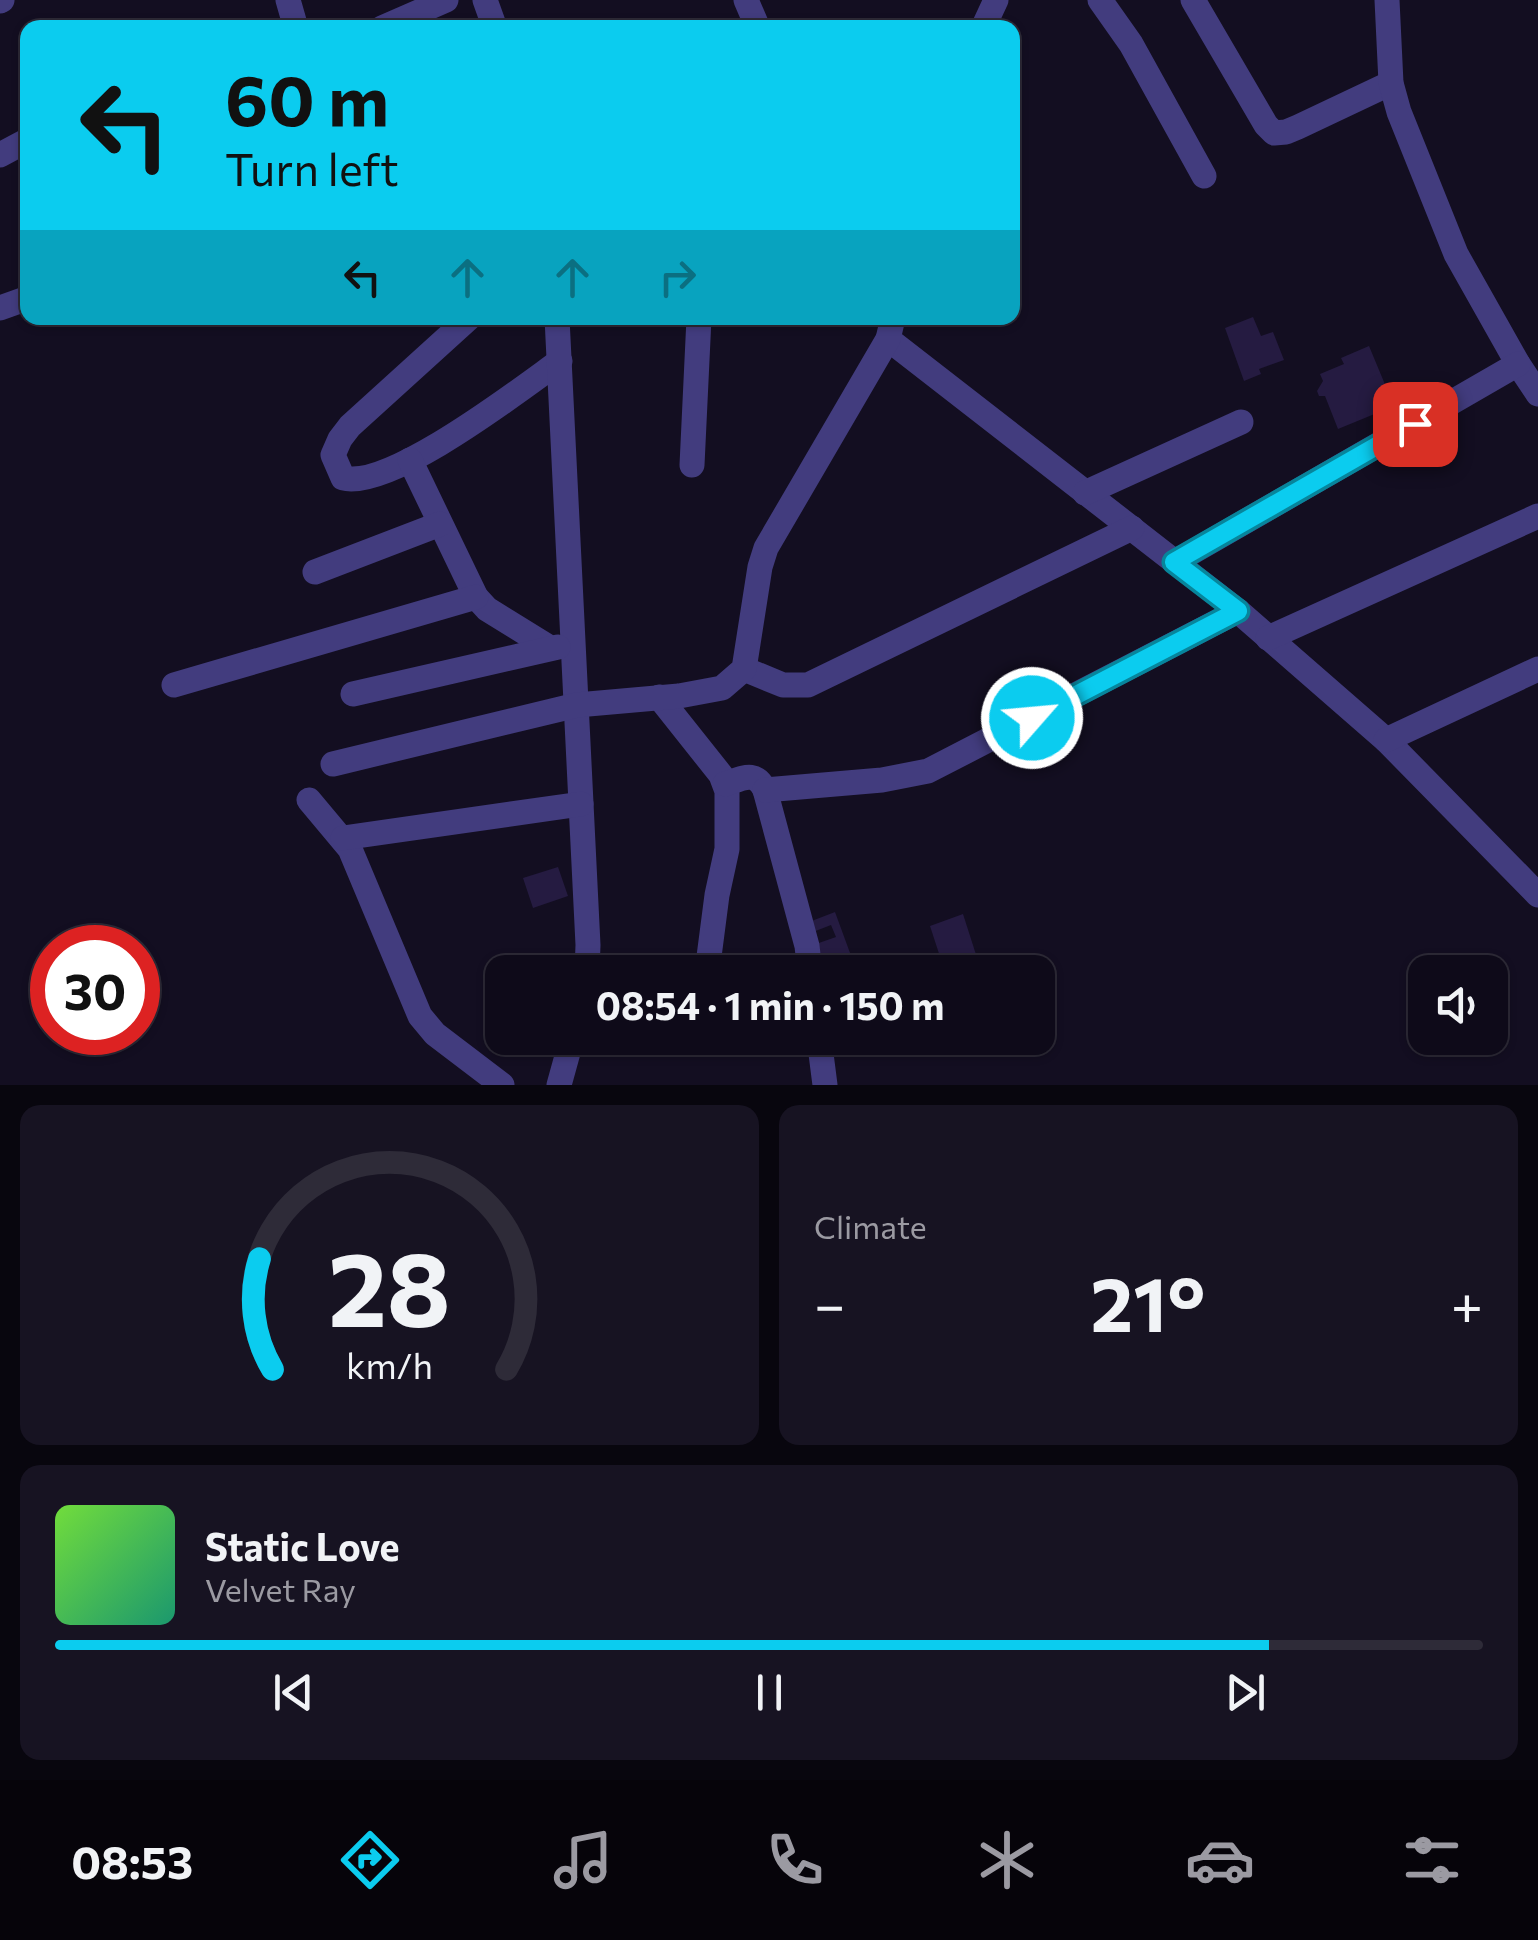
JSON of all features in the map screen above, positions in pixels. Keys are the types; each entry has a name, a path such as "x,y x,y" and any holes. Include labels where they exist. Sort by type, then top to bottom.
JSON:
{"street":[{"path":"400,20 446,0"},
{"path":"1100,0 1140,59 1204,176"},
{"path":"1193,0 1274,133 1298,128 1392,83"},
{"path":"1387,0 1392,83 1399,112 1456,254 1538,394"},
{"path":"461,325 340,438 333,455 343,478 365,479 410,460 470,425 560,361"},
{"path":"557,325 561,646 577,704 588,955"},
{"path":"692,465 699,325"},
{"path":"333,764 577,704 669,697 722,688 744,669 766,548 891,328 1085,492 1238,611 1386,740 1538,895"},
{"path":"1174,562 1518,364"},
{"path":"1085,492 1241,422"},
{"path":"410,460 476,597 487,609 561,646"},
{"path":"1268,638 1538,516"},
{"path":"315,572 440,524"},
{"path":"744,669 783,685 808,685 1132,528"},
{"path":"174,685 476,597"},
{"path":"669,697 722,775 743,783 882,780 928,771 1238,611"},
{"path":"353,694 561,646"},
{"path":"1386,740 1538,669"},
{"path":"709,955 716,895 743,783"},
{"path":"743,783 808,955"},
{"path":"310,800 350,849 420,1016 434,1034 502,1085"},
{"path":"343,838 581,804"},
{"path":"559,1085 567,1055"},
{"path":"822,1055 826,1085"}],"building":[{"path":"1253,317 1261,336 1273,332 1284,360 1259,369 1261,374 1244,381 1225,328"},
{"path":"1369,346 1394,406 1338,429 1325,396 1319,396 1317,391 1323,381 1320,374 1344,364 1341,358"},
{"path":"558,867 568,896 533,908 523,878"},
{"path":"835,912 851,955 817,955 813,945 836,937 831,925 813,932 809,922"},
{"path":"963,914 976,955 939,955 930,926"}],"route":[{"path":"1032,718 1238,611 1174,562 1415,424"}]}
